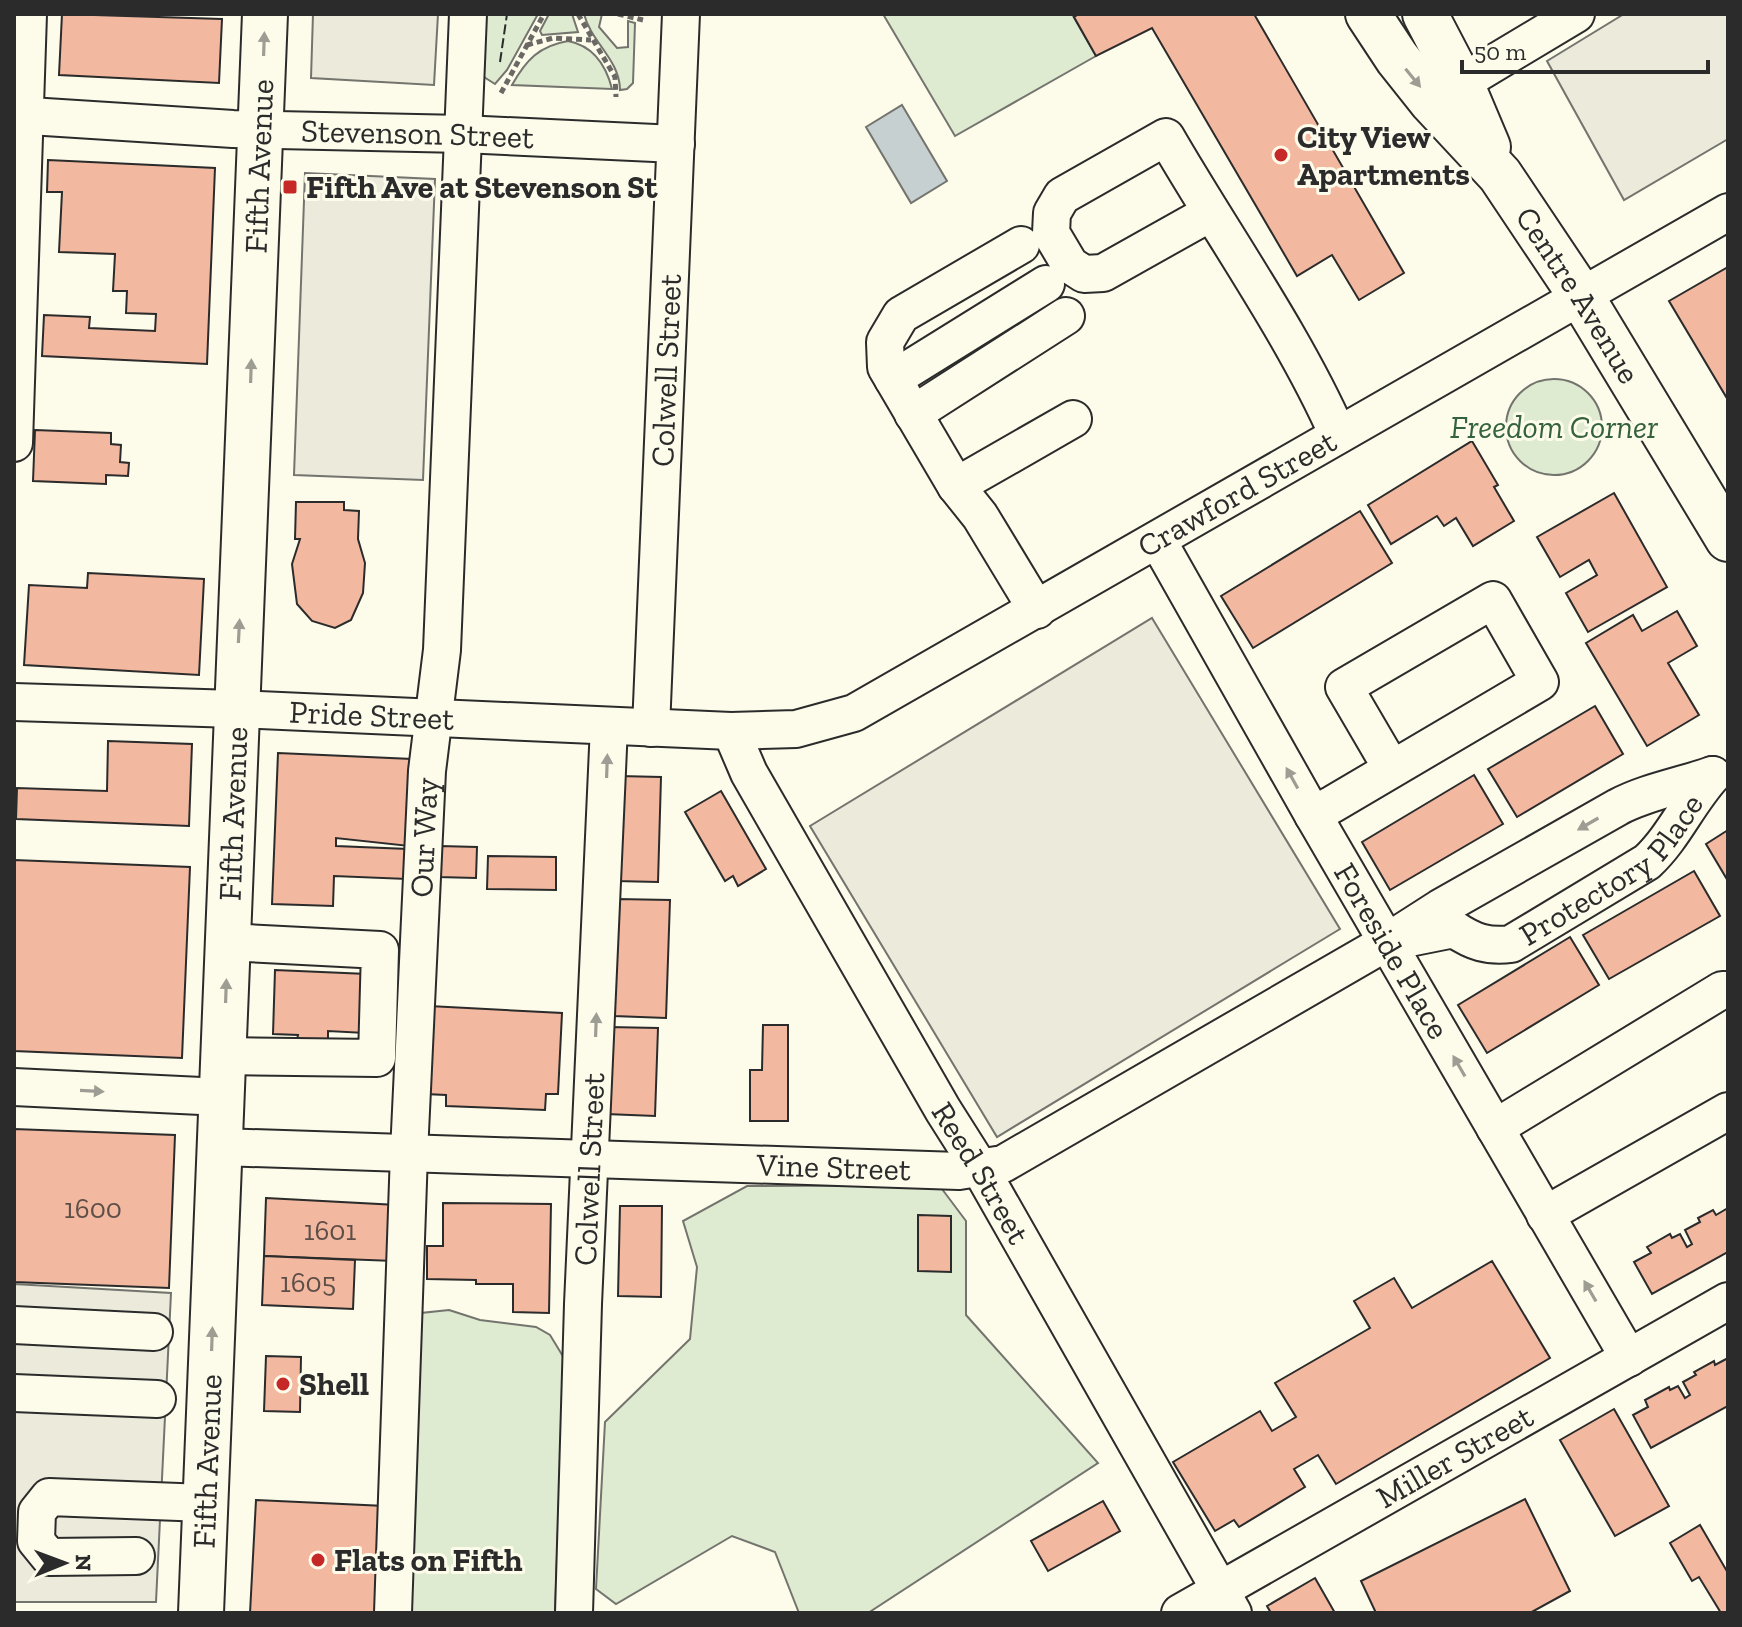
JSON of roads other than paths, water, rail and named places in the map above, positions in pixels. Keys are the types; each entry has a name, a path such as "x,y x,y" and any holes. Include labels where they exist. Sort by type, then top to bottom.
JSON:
{"main road":[{"name":"Fifth Avenue","path":"201,1613 265,14"},
{"name":"Centre Avenue","path":"1368,14 1397,58 1432,102 1500,175 1581,296 1728,539"},
{"name":"Centre Avenue","path":"1425,14 1461,83 1500,175"}],"street":[{"path":"14,443 19,115 28,14"},
{"name":"Our Way","path":"393,1613 409,1153 427,771 442,650 468,14"},
{"name":"Colwell Street","path":"651,728 681,14"},
{"path":"1461,83 1576,14"},
{"name":"Stevenson Street","path":"19,115 260,130 463,134 676,144"},
{"name":"Crawford Street","path":"731,731 796,729 854,713 1728,212"},
{"path":"1210,213 1322,398 1338,435"},
{"path":"1021,245 901,315 885,342 886,367 956,486 980,516 1037,610"},
{"path":"893,379 1046,284"},
{"path":"913,414 1066,316"},
{"path":"956,486 1073,419"},
{"name":"Foreside Place","path":"1158,541 1313,815 1629,1358"},
{"path":"1313,815 1392,769 1540,682 1493,600 1344,687 1392,769"},
{"name":"Pride Street","path":"14,702 731,731"},
{"name":"Colwell Street","path":"574,1613 609,726"},
{"name":"Reed Street","path":"731,731 756,786 943,1110 981,1170 1227,1602"},
{"name":"Vine Street","path":"220,1147 981,1170 1003,1164 1633,799 1720,771"},
{"name":"Protectory Place","path":"1387,942 1454,929 1472,941 1495,946 1511,944 1647,862 1664,847 1685,809 1720,771"},
{"path":"1633,799 1659,807 1665,820 1664,847"},
{"path":"1470,892 1466,916 1477,933 1495,946"},
{"path":"14,1087 222,1076 377,1058 380,950 227,942"},
{"path":"1495,1128 1722,990 1728,990"},
{"path":"1545,1215 1728,1111"},
{"name":"Miller Street","path":"1180,1613 1227,1602 1728,1301"},
{"path":"14,1325 154,1332"},
{"path":"14,1393 157,1399"},
{"path":"136,1556 49,1557 36,1541 37,1512 49,1497 205,1503"}],"place":[{"name":"City View Apartments","path":"1281,155"},
{"name":"Fifth Ave at Stevenson St","path":"290,187"},
{"name":"Shell","path":"283,1384"},
{"name":"Flats on Fifth","path":"318,1560"}],"park label":[{"name":"Freedom Corner","path":"1554,427"}]}
